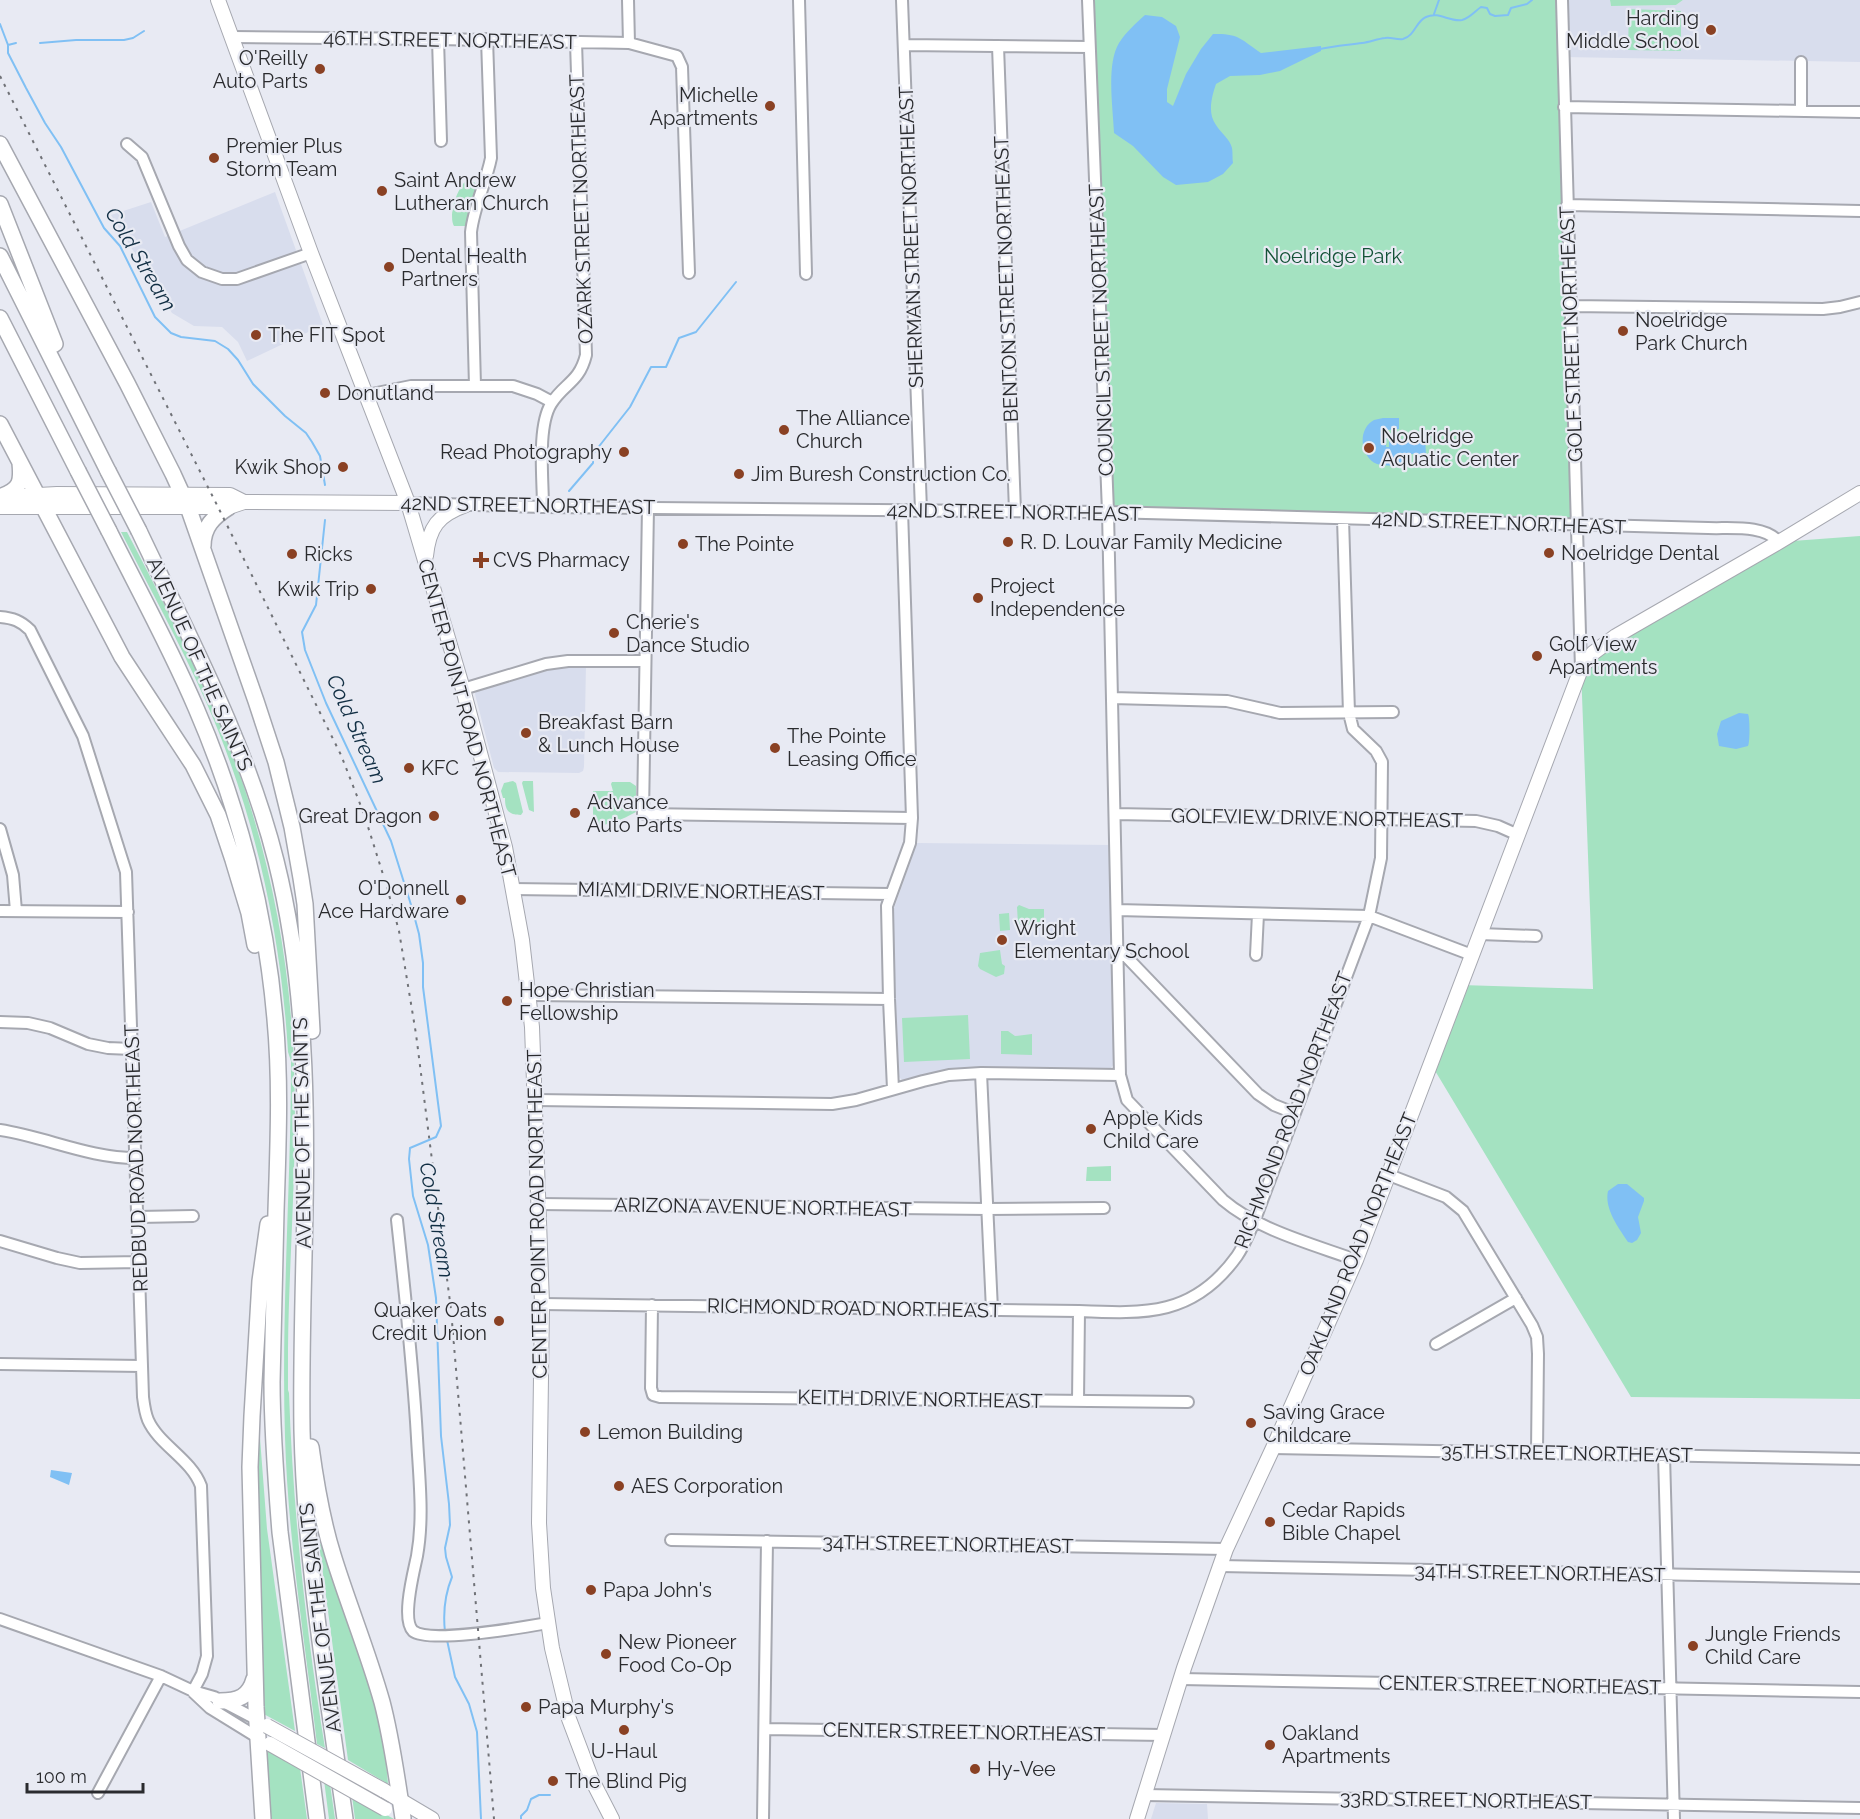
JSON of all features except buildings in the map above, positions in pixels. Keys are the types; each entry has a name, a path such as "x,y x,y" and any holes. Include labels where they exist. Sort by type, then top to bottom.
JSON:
{"highway":[{"path":"0,144 127,383 185,501 276,762 294,837 305,904 313,1050 306,1100"},
{"path":"0,204 85,422"},
{"name":"AVENUE OF THE SAINTS","path":"0,256 85,422 220,700 245,759 276,860 297,969 303,1026 306,1100 303,1465 310,1555 345,1819"},
{"name":"AVENUE OF THE SAINTS","path":"0,318 196,708 218,762 233,809 256,897 270,975 275,1020 279,1112 272,1383 276,1487 317,1819"},
{"path":"0,424 122,657 193,765 218,815 246,902 262,977 275,1020"},
{"path":"0,497 11,493 17,487 22,478 20,463"},
{"path":"202,552 202,540 206,528 214,518 237,505"},
{"path":"263,1819 262,1732 255,1676 251,1514 252,1416 260,1281 267,1226 277,1186"},
{"path":"302,1379 323,1517 332,1554 381,1700 393,1748 404,1819"},
{"path":"220,1701 236,1700 245,1695 252,1686 255,1676"}],"main road":[{"name":"CENTER POINT ROAD NORTHEAST","path":"218,0 311,253 408,503 463,689 505,847 530,995 536,1100 542,1304 539,1524 541,1568 548,1623 569,1719 592,1780 612,1819"},
{"path":"1581,669 1593,653 1616,636 1860,493"},
{"name":"42ND STREET NORTHEAST","path":"0,497 40,501 185,501 237,505 408,503"},
{"name":"42ND STREET NORTHEAST","path":"0,507 40,501"},
{"path":"425,561 429,538 435,525 446,513 466,505"},
{"name":"OAKLAND ROAD NORTHEAST","path":"1137,1819 1181,1679 1226,1549 1356,1260 1516,834 1581,669"},
{"path":"262,1732 383,1790 432,1819"},
{"path":"262,1732 404,1819"}],"street":[{"path":"628,0 629,43"},
{"path":"800,0 806,274"},
{"name":"SHERMAN STREET NORTHEAST","path":"902,0 921,510"},
{"name":"COUNCIL STREET NORTHEAST","path":"1088,0 1108,512 1120,1075 1123,1090 1127,1100 1238,1213 1254,1222 1356,1260"},
{"name":"GOLF STREET NORTHEAST","path":"1562,0 1581,669"},
{"name":"46TH STREET NORTHEAST","path":"232,37 487,39 629,43 677,56 682,67 689,273"},
{"path":"438,39 441,141"},
{"path":"475,386 471,232 473,214 488,172 490,158 487,39"},
{"name":"OZARK STREET NORTHEAST","path":"543,507 543,432 546,415 552,402 579,374 586,355 576,42"},
{"path":"904,45 1089,47"},
{"name":"BENTON STREET NORTHEAST","path":"998,46 1015,511"},
{"path":"1801,62 1801,111"},
{"path":"1564,107 1860,112"},
{"path":"127,144 142,157 187,260 202,272 222,279 237,279 311,253"},
{"path":"1567,205 1860,211"},
{"path":"1570,306 1823,309 1860,302"},
{"path":"367,396 411,386 513,386 552,402"},
{"name":"42ND STREET NORTHEAST","path":"408,503 543,507 1108,512 1746,529 1772,535 1779,542"},
{"path":"648,507 643,814 912,818"},
{"path":"893,1089 887,906 910,843 912,818 902,510"},
{"name":"RICHMOND ROAD NORTHEAST","path":"542,1304 1128,1313 1150,1311 1178,1304 1201,1292 1222,1275 1239,1254 1254,1222 1369,916 1381,858 1382,762 1376,751 1353,729 1348,713 1343,519"},
{"name":"REDBUD ROAD NORTHEAST","path":"0,616 12,618 30,630 83,736 126,872 144,1404 149,1422 198,1477 201,1486 207,1656 193,1691"},
{"path":"463,689 546,664 568,661 645,661"},
{"path":"1112,698 1227,701 1280,713 1393,712"},
{"name":"GOLFVIEW DRIVE NORTHEAST","path":"1115,814 1476,821 1498,826 1516,834"},
{"path":"0,829 13,875 16,911"},
{"name":"MIAMI DRIVE NORTHEAST","path":"512,889 891,894"},
{"path":"1117,910 1369,916 1472,955"},
{"path":"0,911 128,912"},
{"path":"1256,955 1257,914"},
{"path":"1480,934 1536,936"},
{"path":"1118,948 1258,1094 1274,1105 1294,1113"},
{"path":"530,995 889,999"},
{"path":"0,1022 28,1023 50,1028 88,1044 132,1049"},
{"path":"536,1100 832,1104 949,1075 981,1073 1120,1075"},
{"path":"981,1073 992,1310"},
{"path":"0,1130 25,1134 115,1158 136,1158"},
{"path":"1389,1175 1446,1197 1463,1211 1532,1325 1537,1337 1538,1354 1537,1452"},
{"name":"ARIZONA AVENUE NORTHEAST","path":"539,1204 987,1209 1104,1208"},
{"path":"138,1217 193,1216"},
{"path":"398,1220 412,1357 421,1505 419,1543 409,1599 408,1619 413,1630 421,1635 429,1636 489,1632 548,1623"},
{"path":"0,1241 80,1263 139,1262"},
{"path":"1436,1344 1516,1298"},
{"name":"KEITH DRIVE NORTHEAST","path":"652,1305 651,1388 653,1395 660,1397 1188,1402"},
{"path":"1078,1401 1079,1311"},
{"path":"0,1364 142,1366"},
{"name":"35TH STREET NORTHEAST","path":"1273,1448 1860,1459"},
{"path":"1664,1455 1674,1819"},
{"name":"34TH STREET NORTHEAST","path":"671,1540 1226,1549"},
{"path":"763,1819 768,1541"},
{"name":"34TH STREET NORTHEAST","path":"1220,1566 1860,1578"},
{"path":"0,1619 205,1694 220,1701 262,1732"},
{"path":"98,1793 160,1676"},
{"name":"CENTER STREET NORTHEAST","path":"1181,1679 1860,1692"},
{"path":"193,1691 210,1708 262,1732"},
{"name":"CENTER STREET NORTHEAST","path":"765,1729 1163,1735"},
{"name":"33RD STREET NORTHEAST","path":"1145,1795 1673,1803 1856,1811"}],"shaded area":[{"name":"Harding Middle School","path":"1562,0 1610,0 1611,6 1676,5 1683,0 1860,0 1860,62 1563,57"},
{"path":"275,192 323,325 247,361 238,342 222,327 194,326 172,313 111,215 151,202 165,237"},
{"path":"571,665 586,665 583,771 579,773 498,772 494,768 476,691 479,688 534,672"},
{"name":"Wright Elementary School","path":"917,843 1111,845 1114,1064 1110,1069 973,1067 943,1070 902,1080 898,1076 893,911"},
{"path":"1156,1803 1207,1804 1208,1819 1151,1819"}],"green space":[{"name":"Noelridge Park","path":"1088,0 1562,0 1576,526 1108,512"},
{"path":"1610,0 1683,0 1676,5 1611,6"},
{"path":"1629,9 1681,11 1681,51 1628,50"},
{"path":"466,181 474,182 478,186 467,226 454,226 452,216 454,202"},
{"path":"121,532 127,532 158,591 188,651 228,743 251,808 269,874 282,942 291,1011 295,1084 288,1390 301,1571 325,1748 317,1744 293,1553 287,1476 284,1343 291,1061 272,919 252,831 224,746 187,660"},
{"path":"1860,536 1860,1399 1631,1397 1434,1069 1461,985 1593,989 1581,669 1593,653 1779,542"},
{"path":"513,781 516,783 523,812 521,815 508,811 501,791 504,783"},
{"path":"523,781 533,781 534,812 529,810"},
{"path":"612,782 630,782 636,786 636,812 621,820 593,826 593,791 613,791"},
{"path":"1019,905 1029,909 1044,909 1044,925 1018,924 1017,907"},
{"path":"1009,913 1010,930 1000,931 999,914"},
{"path":"1000,950 1002,964 1005,966 1004,974 996,977 980,969 978,966 980,953"},
{"path":"968,1015 970,1059 904,1062 902,1018"},
{"path":"1001,1031 1008,1031 1015,1036 1032,1034 1032,1055 1001,1054"},
{"path":"1111,1166 1111,1181 1086,1181 1087,1167"},
{"path":"257,1425 259,1425 267,1529 295,1731 260,1712"},
{"path":"324,1543 383,1727 388,1784 348,1760 319,1544"},
{"path":"270,1750 300,1768 307,1819 270,1819 265,1763 267,1752"},
{"path":"324,1780 330,1784 335,1819 329,1819"},
{"path":"352,1796 394,1819 355,1819"}],"water":[{"path":"1145,15 1162,17 1176,26 1180,37 1167,89 1167,102 1173,106 1186,74 1213,34 1234,36 1261,53 1321,46 1321,51 1280,71 1260,75 1230,76 1216,84 1211,110 1213,120 1231,145 1233,163 1223,174 1208,182 1176,185 1163,177 1133,146 1114,133 1111,74 1115,52 1125,35"},
{"path":"1383,418 1399,418 1399,429 1387,430 1386,447 1389,447 1389,439 1425,439 1426,454 1411,454 1411,465 1377,464 1371,460 1364,449 1363,436 1369,424"},
{"path":"1739,713 1749,716 1748,746 1736,749 1719,746 1717,734 1721,721"},
{"path":"1618,1184 1627,1184 1644,1198 1638,1217 1641,1233 1632,1243 1628,1242 1608,1205 1608,1191"},
{"path":"51,1470 72,1473 69,1485 50,1477"}],"waterway":[{"path":"1434,14 1439,0"},
{"path":"1320,49 1385,38 1403,39 1410,35 1423,19 1431,15 1462,20 1481,7 1487,8 1490,14 1495,16 1508,15 1511,8 1527,4 1532,0"},
{"name":"Cold Stream","path":"0,24 8,45 8,53 26,88 61,147 104,228 120,246 155,317 171,333 181,337 215,341 228,349 253,384 306,433 320,456 325,485"},
{"path":"40,43 124,40 133,38 144,31"},
{"path":"8,45 16,43"},
{"path":"569,491 593,463 593,454 630,407 651,367 666,367 679,338 696,332 736,282"},
{"name":"Cold Stream","path":"325,520 316,605 302,632 305,650 326,703 391,841 412,908 423,963 423,987 441,1126 436,1137 410,1148 409,1159 413,1196 428,1245 436,1298 441,1436 450,1525 445,1548 452,1577 445,1604 445,1632"},
{"name":"Cold Stream","path":"447,1640 455,1677 469,1704 477,1732 481,1819"},
{"path":"521,1819 531,1799 539,1795 550,1795"}],"railway":[{"path":"0,76 341,755 364,814 386,884 399,931 416,1034 451,1310 494,1819"}],"place":[{"name":"Harding Middle School","path":"1711,30"},
{"name":"O'Reilly Auto Parts","path":"320,69"},
{"name":"Michelle Apartments","path":"770,106"},
{"name":"Premier Plus Storm Team","path":"214,158"},
{"name":"Saint Andrew Lutheran Church","path":"382,191"},
{"name":"Dental Health Partners","path":"389,267"},
{"name":"Noelridge Park Church","path":"1623,331"},
{"name":"The FIT Spot","path":"256,335"},
{"name":"Donutland","path":"325,393"},
{"name":"The Alliance Church","path":"784,430"},
{"name":"Noelridge Aquatic Center","path":"1369,448"},
{"name":"Read Photography","path":"624,452"},
{"name":"Kwik Shop","path":"343,467"},
{"name":"Jim Buresh Construction Co.","path":"739,474"},
{"name":"R. D. Louvar Family Medicine","path":"1008,542"},
{"name":"The Pointe","path":"683,544"},
{"name":"Noelridge Dental","path":"1549,553"},
{"name":"Ricks","path":"292,554"},
{"name":"CVS Pharmacy","path":"481,560"},
{"name":"Kwik Trip","path":"371,589"},
{"name":"Project Independence","path":"978,598"},
{"name":"Cherie's Dance Studio","path":"614,633"},
{"name":"Golf View Apartments","path":"1537,656"},
{"name":"Breakfast Barn & Lunch House","path":"526,733"},
{"name":"The Pointe Leasing Office","path":"775,748"},
{"name":"KFC","path":"409,768"},
{"name":"Advance Auto Parts","path":"575,813"},
{"name":"Great Dragon","path":"434,816"},
{"name":"O'Donnell Ace Hardware","path":"461,900"},
{"name":"Wright Elementary School","path":"1002,940"},
{"name":"Hope Christian Fellowship","path":"507,1001"},
{"name":"Apple Kids Child Care","path":"1091,1129"},
{"name":"Quaker Oats Credit Union","path":"499,1321"},
{"name":"Saving Grace Childcare","path":"1251,1423"},
{"name":"Lemon Building","path":"585,1432"},
{"name":"AES Corporation","path":"619,1486"},
{"name":"Cedar Rapids Bible Chapel","path":"1270,1522"},
{"name":"Papa John's","path":"591,1590"},
{"name":"Jungle Friends Child Care","path":"1693,1646"},
{"name":"New Pioneer Food Co-Op","path":"606,1654"},
{"name":"Papa Murphy's","path":"526,1707"},
{"name":"U-Haul","path":"624,1730"},
{"name":"Oakland Apartments","path":"1270,1745"},
{"name":"Hy-Vee","path":"975,1769"},
{"name":"The Blind Pig","path":"553,1781"}]}
